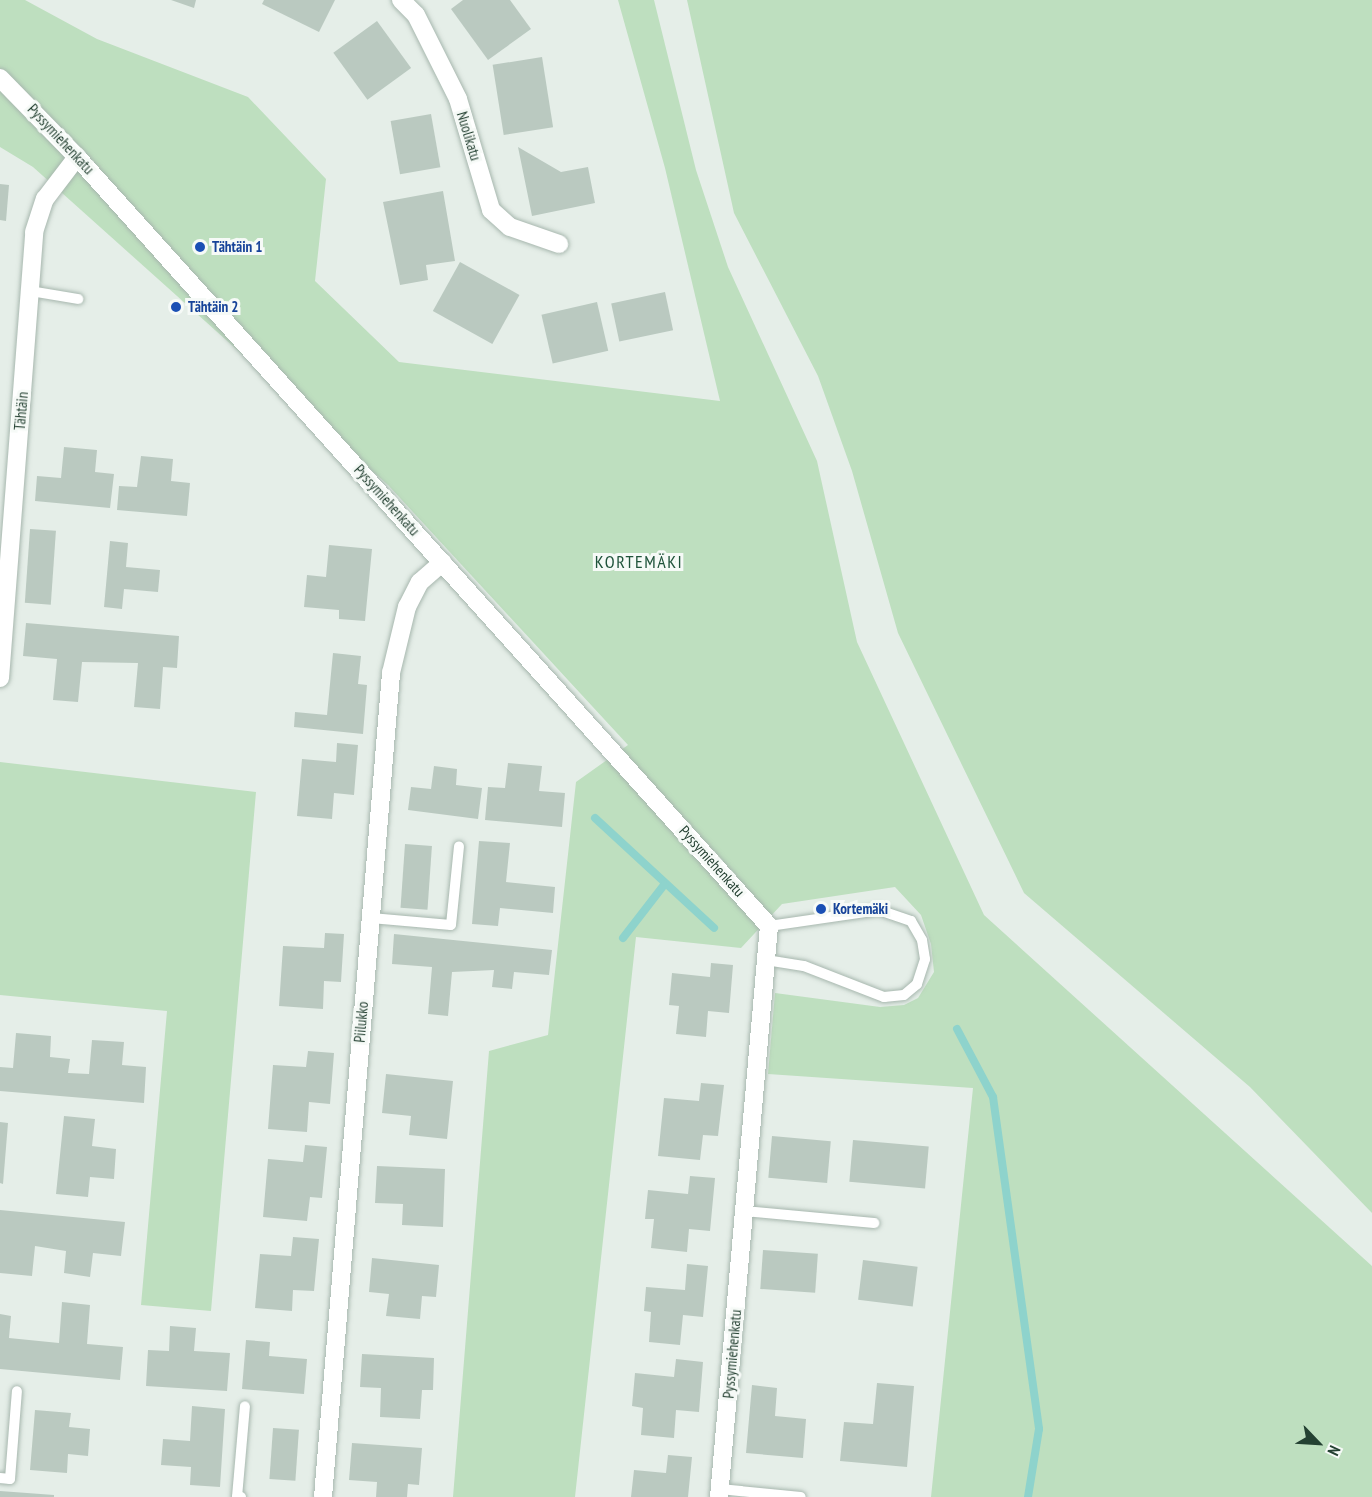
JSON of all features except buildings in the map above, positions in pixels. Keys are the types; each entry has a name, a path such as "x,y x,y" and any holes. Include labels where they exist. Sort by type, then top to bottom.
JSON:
{"street":[{"name":"Nuolikatu","path":"401,0 416,15 458,99 491,210 510,227 559,244"},
{"name":"Pyssymiehenkatu","path":"0,78 77,157 769,926 720,1493"},
{"name":"Tähtäin","path":"0,678 38,214 59,177 77,157"},
{"name":"Piilukko","path":"323,1497 391,673 398,632 420,582 443,562"}],"lane":[{"path":"30,291 78,299"},
{"path":"371,918 452,925 459,846"},
{"path":"766,960 804,966 884,997 904,994 917,984 925,959 922,939 911,921 889,912 879,910 769,926"},
{"path":"744,1210 874,1223"},
{"path":"0,1478 10,1479 17,1391"},
{"path":"241,1497 237,1497 245,1406"},
{"path":"720,1493 801,1497"}],"green space":[{"path":"0,0 25,0 97,39 248,97 326,179 315,281 399,362 720,401 665,168 618,0 654,0 696,170 728,267 817,461 857,642 984,915 1372,1266 1372,1497 931,1497 973,1088 768,1074 775,993 880,1007 904,1005 918,998 934,972 931,944 921,915 895,887 782,904 741,948 636,937 575,1497 453,1497 489,1051 548,1035 576,782 628,745 388,485 33,167 0,147"},
{"path":"687,0 1372,0 1372,1213 1250,1087 1024,893 898,633 852,471 818,376 734,213"},
{"path":"0,762 256,792 211,1311 141,1305 167,1011 0,995"}],"waterway":[{"path":"595,818 714,928"},
{"path":"623,938 664,885"},
{"path":"957,1029 993,1097 1039,1429 1028,1497"}],"place":[{"name":"Tähtäin 1","path":"200,247"},
{"name":"Tähtäin 2","path":"176,307"},
{"name":"Kortemäki","path":"821,909"}],"district":[{"name":"KORTEMÄKI","path":"639,562"}]}
